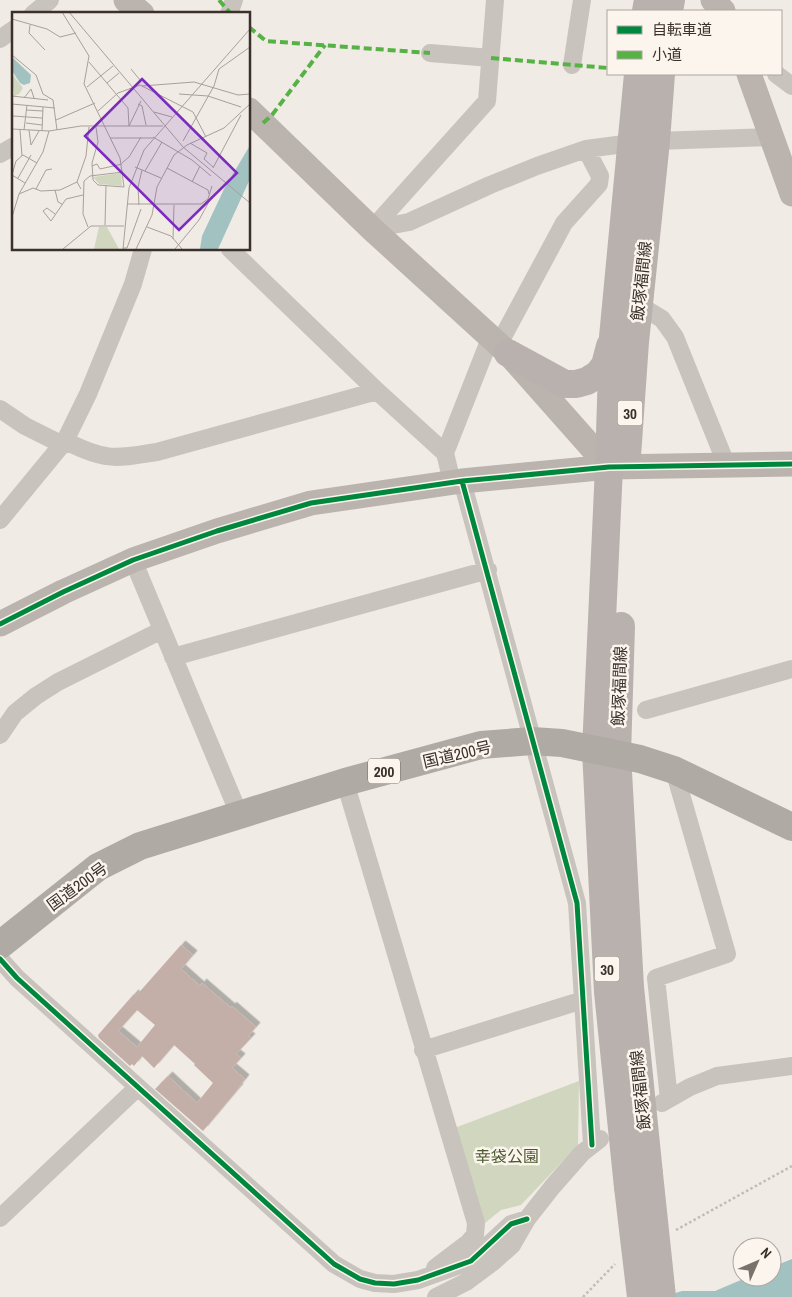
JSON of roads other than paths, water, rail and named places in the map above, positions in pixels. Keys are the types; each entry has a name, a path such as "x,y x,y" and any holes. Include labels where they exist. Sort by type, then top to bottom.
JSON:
{"highway":[{"name":"国道200号","path":"0,945 98,867 140,846 345,782 481,746 532,741 562,743 640,759 674,770 792,827"}],"main road":[{"name":"飯塚福間線","path":"618,468 639,306 644,142 638,75"},
{"name":"飯塚福間線","path":"641,1297 630,987 606,752 618,468 613,337 644,142 661,75"},
{"path":"499,344 564,384 576,384 587,381 598,374 605,365 613,337"},
{"name":"飯塚福間線","path":"638,1180 662,1297"}],"street":[{"path":"35,12 50,0"},
{"path":"230,12 234,0"},
{"path":"372,229 487,101 495,0"},
{"path":"572,65 582,0"},
{"path":"0,39 12,30"},
{"path":"430,53 491,58"},
{"path":"748,75 773,137 792,194"},
{"path":"777,75 792,86"},
{"path":"250,111 372,229 499,344 618,468"},
{"path":"372,229 409,222 490,185 586,149 644,142 773,137"},
{"path":"0,154 12,147"},
{"path":"445,453 499,344 564,223 599,184 600,176 586,149"},
{"path":"4,509 64,443 88,394 129,293 144,250"},
{"path":"231,250 445,453 457,481 488,570 532,741 577,903 583,1000 597,1141 553,1186 527,1219 512,1245 466,1282 436,1297"},
{"path":"639,306 662,319 675,337 727,466"},
{"path":"0,409 25,426 64,443 108,457 128,456 157,452 377,390"},
{"path":"0,624 63,592 133,560 217,531 311,503 457,481 618,468 792,464"},
{"path":"133,560 239,814"},
{"path":"173,657 488,570"},
{"path":"0,735 15,713 36,696 66,678 162,630"},
{"path":"646,710 792,668"},
{"path":"674,770 727,954 656,978 666,1101 690,1087 716,1076 792,1066"},
{"path":"345,782 423,1050 476,1223 475,1235 468,1243 418,1280"},
{"path":"0,959 17,978 334,1264 360,1279 375,1283 394,1284 418,1280 471,1261 511,1224 527,1219"},
{"path":"423,1050 583,1000"},
{"path":"0,1218 138,1087"}],"water":[{"path":"792,1259 792,1297 663,1297 682,1291 715,1291 732,1284 732,1287 782,1287 782,1263"}],"park label":[{"name":"幸袋公園","path":"507,1156"}]}
